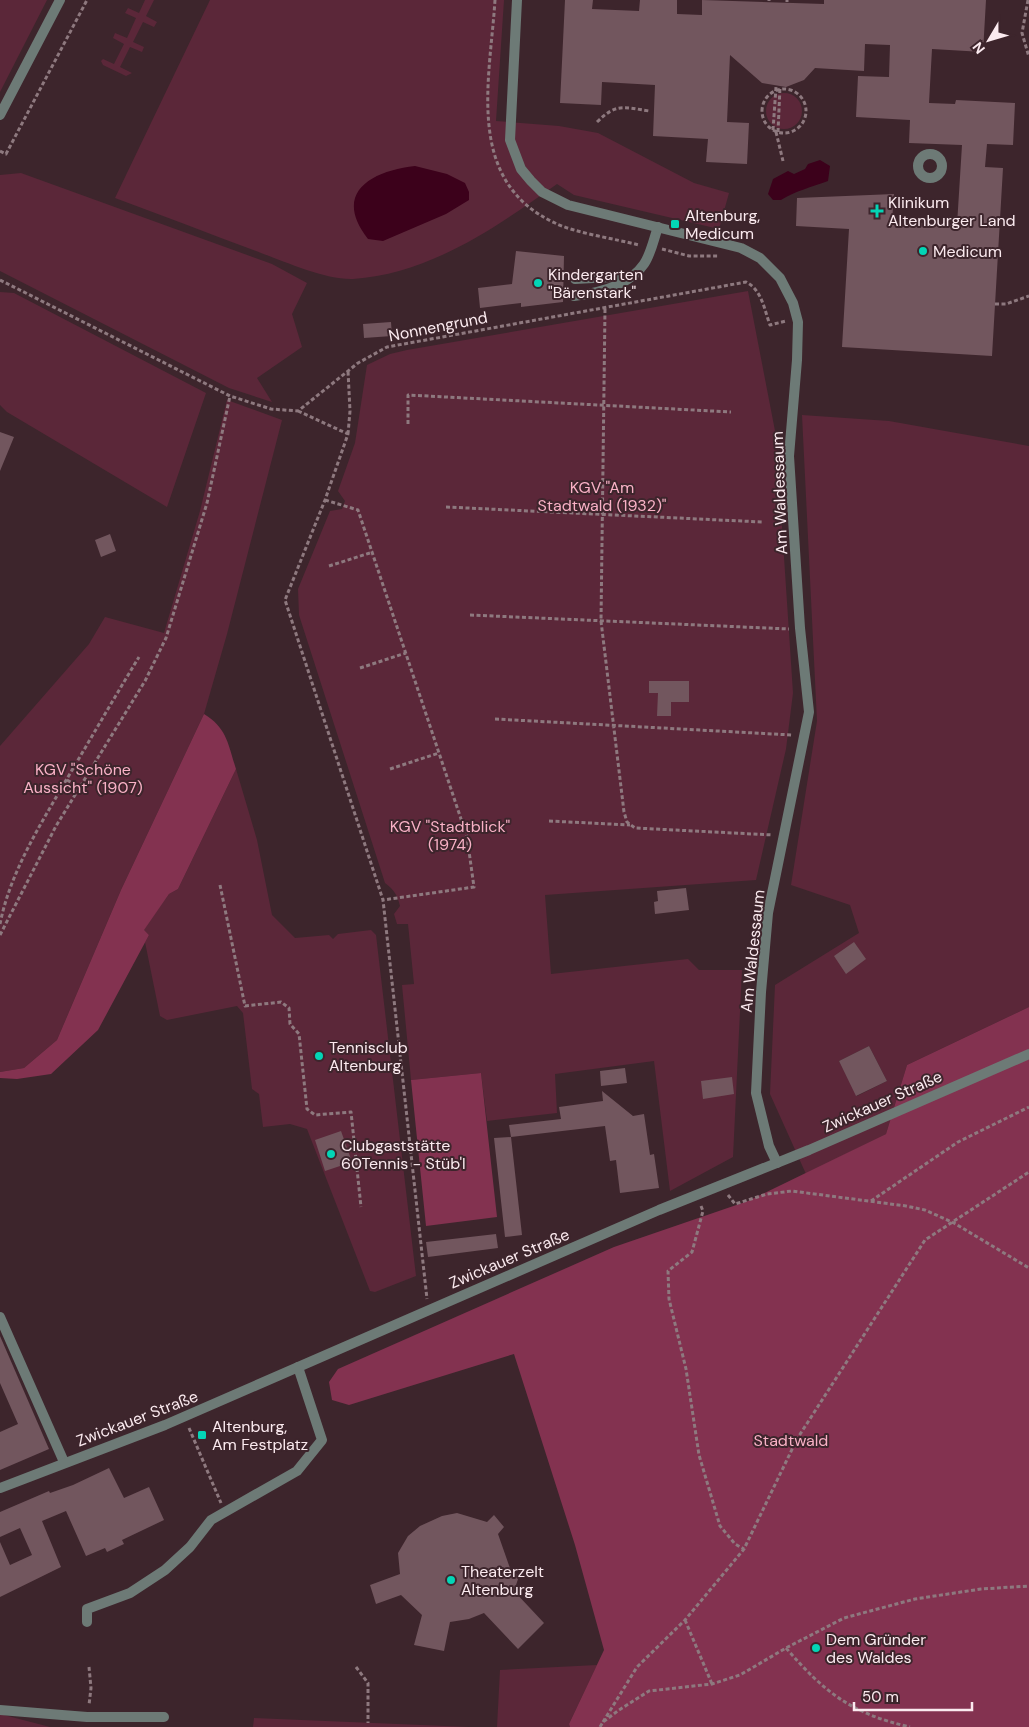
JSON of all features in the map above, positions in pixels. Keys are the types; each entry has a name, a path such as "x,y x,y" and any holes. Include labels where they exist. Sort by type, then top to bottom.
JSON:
{"street":[{"path":"0,115 60,0"},
{"name":"Am Waldessaum","path":"517,0 510,140 521,169 542,192 554,200 591,211 741,248 760,258 780,278 794,303 798,322 797,360 789,456 800,628 809,712 805,740 768,913 761,992 756,1093 769,1146 777,1163"},
{"path":"574,296 596,293 614,287 632,276 645,264 658,227"},
{"path":"575,279 632,276"},
{"name":"Zwickauer Straße","path":"0,1488 64,1462 135,1438 185,1417 428,1309 658,1210 698,1196 777,1163 1029,1054"},
{"path":"0,1317 64,1462"},
{"path":"87,1622 87,1609 130,1592 166,1570 190,1547 211,1520 298,1471 322,1440 298,1367"},
{"path":"0,1710 87,1717 164,1717"}],"path":[{"path":"0,151 6,154 86,0"},
{"path":"494,0 488,116 492,150 503,178 517,195 536,213 556,224 650,248 704,257 733,255 741,248"},
{"path":"1028,0 1022,33 1029,57"},
{"path":"778,87 776,131 783,161"},
{"path":"778,90 793,91 804,101 806,116 798,129 791,132 776,131 765,122 763,114 766,100 778,90"},
{"path":"596,122 613,108 624,107 649,112"},
{"path":"0,280 230,396 271,409 298,411 348,434"},
{"name":"Nonnengrund","path":"298,411 348,371 387,347 746,282 754,286 758,292 770,325 783,322"},
{"path":"995,304 1006,304 1029,296"},
{"path":"605,308 601,621 624,812 631,825"},
{"path":"348,371 350,410 348,434 325,500 287,590 285,600 384,900 428,1309"},
{"path":"408,424 408,395 732,412"},
{"path":"0,935 56,826 144,681 166,638 207,503 230,396"},
{"path":"325,500 358,510 374,552 467,837 474,887 398,896 384,900"},
{"path":"446,507 762,522"},
{"path":"329,566 374,552"},
{"path":"470,615 800,628"},
{"path":"360,668 406,653"},
{"path":"0,924 5,898 16,873 67,780 139,657"},
{"path":"495,719 789,734 805,740"},
{"path":"390,770 439,753"},
{"path":"67,780 80,787"},
{"path":"549,821 631,825 640,829 784,836"},
{"path":"220,885 245,1006 281,1002 289,1008 290,1024 299,1034 307,1109 315,1116 351,1112 361,1207"},
{"path":"871,1201 958,1142 1029,1107"},
{"path":"600,1727 637,1667 685,1620 744,1548 796,1439 925,1240 1029,1172"},
{"path":"722,1186 735,1204 767,1194 792,1191 925,1210 954,1222 1029,1268"},
{"path":"698,1196 703,1211 692,1252 668,1271 669,1299 686,1369 699,1455 720,1526 735,1544 744,1548"},
{"path":"185,1417 225,1513"},
{"path":"603,1722 649,1691 712,1684 740,1674 844,1618 915,1599 981,1589 1029,1586"},
{"path":"685,1620 712,1684"},
{"path":"786,1648 830,1694 861,1711 910,1727"},
{"path":"89,1667 90,1702"},
{"path":"356,1667 368,1683 368,1723"}],"green space":[{"path":"0,0 47,0 0,92"},
{"path":"145,0 154,0 146,16 157,22 154,27 143,22 133,42 144,47 142,52 130,47 120,67 132,73 126,76 103,65 101,61 103,59 114,64 124,44 113,38 115,33 127,38 136,18 125,13 128,8 139,13"},
{"path":"210,0 504,0 496,121 559,126 598,133 694,183 729,193 719,229 574,195 557,184 486,232 435,258 409,268 381,275 342,279 319,274 115,198"},
{"path":"784,93 797,98 802,111 797,124 784,129 771,124 766,111 771,98"},
{"path":"21,173 272,264 307,283 292,314 302,347 257,378 272,402 229,388 0,271 0,175"},
{"name":"KGV \"Am Stadtwald (1932)\"","path":"748,291 776,436 793,693 786,749 756,880 545,895 551,974 688,959 699,970 742,970 733,1157 670,1191 654,1061 555,1074 557,1113 487,1121 481,1073 411,1080 402,985 414,984 408,924 397,924 394,914 400,906 399,902 395,893 385,883 299,615 298,589 330,511 342,509 345,501 338,491 355,443 367,365 390,354 407,350"},
{"path":"0,292 14,293 206,393 167,507 7,412 0,405"},
{"name":"KGV \"Schöne Aussicht\" (1907)","path":"227,400 282,420 227,634 204,714 121,890 57,1040 24,1068 0,1072 0,746 89,644 105,617 164,633 200,511"},
{"path":"802,415 889,421 1029,446 1029,1007 907,1065 886,1134 806,1174 770,1094 775,985 859,933 850,905 791,885 817,721","holes":["869,1046 887,1081 857,1096 839,1061"]},
{"path":"204,714 218,725 226,737 236,769 178,889 169,894 144,930 149,935 98,1030 51,1074 17,1079 0,1078 0,1072 24,1068 57,1040 121,890"},
{"name":"Tennisclub Altenburg","path":"236,769 257,840 272,915 295,938 329,935 333,939 338,934 371,930 376,935 416,1276 375,1292 370,1291 307,1129 290,1124 263,1127 259,1094 252,1089 243,1013 237,1006 167,1020 160,1016 145,942 149,935 143,930 169,894 178,889"},
{"name":"Stadtwald","path":"1029,1007 1029,1727 570,1727 569,1724 604,1650 575,1545 514,1354 349,1405 332,1400 329,1382 338,1369 614,1247 748,1201 886,1134 907,1065"},
{"path":"481,1073 497,1217 426,1226 411,1080"},
{"path":"597,1665 569,1724 570,1727 497,1727 500,1670"},
{"path":"0,1714 50,1727 0,1727"},
{"path":"254,1718 469,1727 253,1727"}],"shaded area":[{"path":"820,160 830,166 828,181 781,200 773,200 768,194 773,179 788,171 794,174 805,169 808,164"},
{"path":"415,166 447,174 465,183 469,192 469,200 446,214 383,241 368,239 358,223 354,209 355,197 371,179 384,173"}],"building":[{"path":"565,0 593,0 592,9 639,11 640,0 677,0 677,14 702,15 702,0 824,4 824,0 986,0 983,52 932,49 929,103 955,104 956,100 1015,103 1013,145 987,144 985,167 1003,168 992,356 842,347 849,229 796,226 797,198 894,194 892,221 957,225 962,145 909,143 910,120 856,117 858,76 889,77 890,45 865,44 864,71 815,68 804,80 786,87 762,83 730,55 727,122 749,123 747,164 706,162 708,139 653,136 655,85 602,82 601,105 560,103"},
{"name":"Kindergarten \"Bärenstark\"","path":"516,251 564,256 563,302 521,307 521,303 480,308 478,288 512,284"},
{"path":"391,322 392,336 364,338 363,324"},
{"path":"0,432 14,437 0,471"},
{"path":"110,534 116,551 101,557 95,540"},
{"path":"649,681 689,681 689,702 671,702 671,716 657,716 658,693 649,693"},
{"path":"686,888 689,910 655,914 654,902 658,901 657,891"},
{"path":"854,942 866,959 846,974 834,956"},
{"path":"869,1046 887,1081 856,1096 839,1061"},
{"path":"625,1068 627,1083 601,1086 600,1071"},
{"path":"732,1077 734,1094 703,1099 701,1081"},
{"path":"602,1091 633,1116 644,1114 650,1155 654,1154 659,1188 620,1193 616,1160 610,1161 605,1126 511,1137 509,1125 561,1119 559,1107 603,1101"},
{"path":"341,1131 352,1162 325,1171 315,1140"},
{"path":"511,1137 522,1235 505,1237 494,1138"},
{"path":"496,1234 498,1248 428,1257 426,1242"},
{"path":"0,1336 49,1449 0,1470 0,1432 18,1424 0,1383"},
{"path":"109,1468 124,1498 149,1487 164,1520 122,1540 124,1544 107,1552 105,1548 86,1556 66,1511 42,1521 61,1567 0,1597 0,1542 10,1565 32,1555 20,1528 0,1537 0,1512 49,1491 50,1493 73,1485"},
{"name":"Theaterzelt Altenburg","path":"457,1513 487,1522 494,1515 504,1527 498,1534 511,1571 519,1576 514,1591 544,1623 518,1649 484,1613 469,1619 450,1622 444,1651 414,1645 422,1615 401,1595 376,1604 370,1585 400,1574 398,1553 408,1536 420,1526 442,1516"}],"place":[{"name":"Klinikum Altenburger Land","path":"877,211"},
{"name":"Altenburg, Medicum","path":"675,224"},
{"name":"Medicum","path":"923,251"},
{"name":"Kindergarten \"Bärenstark\"","path":"538,283"},
{"name":"Tennisclub Altenburg","path":"319,1056"},
{"name":"Clubgaststätte 60Tennis - Stüb'l","path":"331,1154"},
{"name":"Altenburg, Am Festplatz","path":"202,1435"},
{"name":"Theaterzelt Altenburg","path":"451,1580"},
{"name":"Dem Gründer des Waldes","path":"816,1648"}],"park label":[{"name":"KGV \"Stadtblick\" (1974)","path":"450,835"}]}
